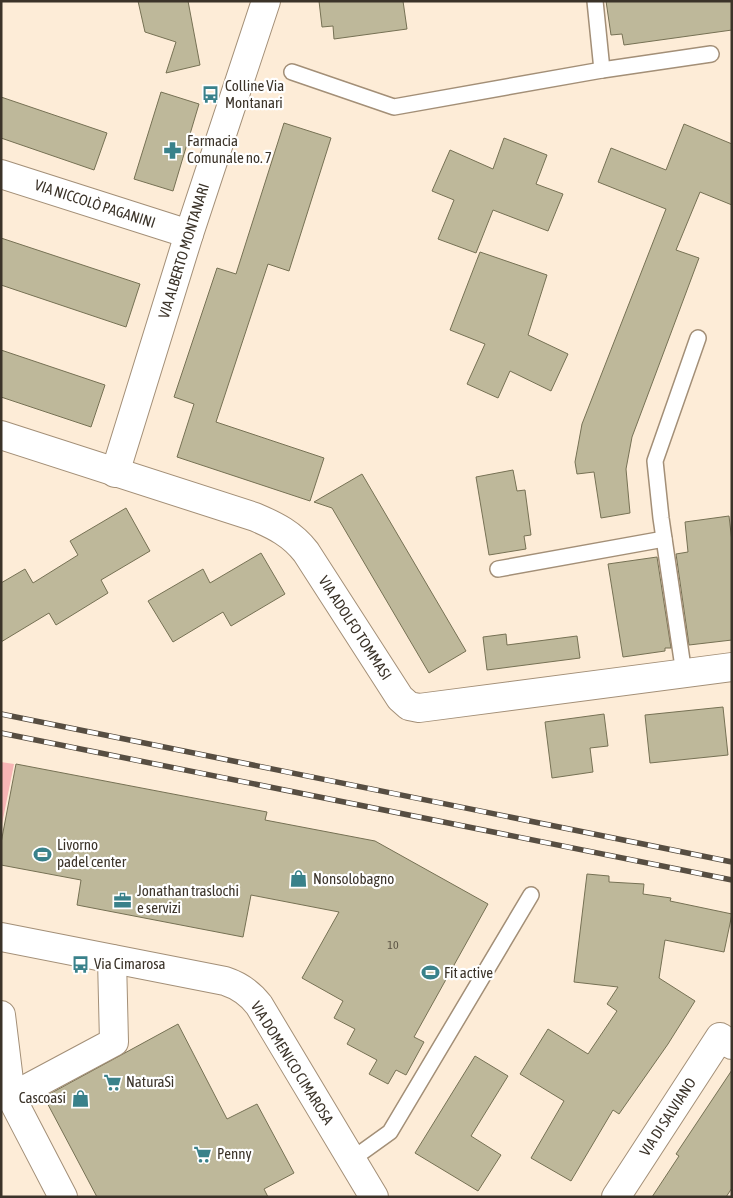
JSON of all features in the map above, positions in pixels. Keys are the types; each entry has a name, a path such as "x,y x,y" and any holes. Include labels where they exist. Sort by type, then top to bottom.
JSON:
{"street":[{"name":"VIA ALBERTO MONTANARI","path":"115,473 188,234 266,1"},
{"name":"VIA NICCOLÒ PAGANINI","path":"1,174 188,234"},
{"name":"VIA ADOLFO TOMMASI","path":"1,435 255,517 287,533 297,540 351,620 400,698 409,706 419,708 732,667"},
{"name":"VIA DOMENICO CIMAROSA","path":"1,937 225,981 247,991 259,1005 374,1197"},
{"path":"11,1097 114,1042 112,960"},
{"path":"1,1015 11,1097 63,1197"},
{"name":"VIA DI SALVIANO","path":"616,1197 726,1041"}],"lane":[{"path":"595,1 602,70"},
{"path":"292,72 394,106 602,70 711,54"},
{"path":"684,674 664,539 655,461 698,338"},
{"path":"498,569 664,539"},
{"path":"351,1160 390,1132 531,896"}],"shaded area":[{"path":"1,762 14,764 1,829"}],"building":[{"path":"138,1 188,1 200,65 166,73 176,42 145,32"},
{"path":"319,1 403,1 407,29 334,39 333,26 322,27"},
{"path":"606,1 732,1 732,30 624,45 622,34 611,35"},
{"path":"161,92 199,104 173,191 134,179"},
{"path":"1,97 107,133 94,170 1,138"},
{"path":"284,123 331,138 289,271 268,264 216,422 324,458 310,501 177,457 194,404 174,397 217,268 236,274"},
{"path":"684,124 732,144 732,205 700,192 676,250 699,258 632,437 626,469 630,513 601,518 594,472 577,474 575,462 582,424 666,209 598,182 611,148 666,170"},
{"path":"504,138 547,155 536,184 563,194 548,231 493,210 476,253 438,239 454,200 432,191 450,150 493,169"},
{"path":"1,238 140,284 126,327 1,285"},
{"path":"480,252 547,275 528,335 568,354 551,391 510,371 498,398 467,384 485,344 450,330"},
{"path":"1,350 105,385 91,427 1,397"},
{"path":"513,470 517,491 525,490 531,535 524,536 526,549 489,555 476,477"},
{"path":"362,474 466,651 429,673 332,508 314,502"},
{"path":"126,508 150,551 101,580 108,593 56,625 49,613 1,642 1,583 25,569 33,583 78,555 70,541"},
{"path":"729,516 732,542 732,640 689,645 676,554 688,552 685,522"},
{"path":"261,553 285,594 231,626 223,612 173,642 148,601 203,569 210,583"},
{"path":"657,557 671,648 665,648 665,651 623,657 608,564"},
{"path":"506,634 507,645 577,636 580,658 487,670 483,637"},
{"path":"723,707 728,755 650,763 645,715"},
{"path":"604,714 608,746 590,748 593,772 552,778 545,722"},
{"path":"16,764 267,812 265,820 375,841 488,904 414,1037 424,1042 406,1075 396,1070 388,1084 369,1074 377,1060 347,1044 355,1029 334,1018 343,1001 302,978 339,912 251,895 243,937 77,905 81,880 1,865 1,843"},
{"path":"587,874 609,876 609,882 644,884 643,894 671,898 670,901 732,914 724,952 665,940 659,978 695,1001 668,1044 619,1114 613,1110 571,1181 531,1158 564,1101 520,1074 548,1029 588,1054 617,1011 607,1004 618,987 574,982"},
{"path":"178,1024 227,1119 257,1104 294,1173 264,1189 268,1197 97,1197 44,1097"},
{"path":"475,1056 508,1076 471,1136 501,1155 478,1191 415,1153"},
{"path":"732,1070 732,1188 726,1197 652,1197 679,1156 676,1154"}],"railway":[{"path":"1,714 732,862"},
{"path":"1,733 732,880"}],"place":[{"name":"Colline Via Montanari","path":"211,95"},
{"name":"Farmacia Comunale no. 7","path":"173,150"},
{"name":"Livorno padel center","path":"43,854"},
{"name":"Nonsolobagno","path":"299,879"},
{"name":"Jonathan traslochi e servizi","path":"123,900"},
{"name":"Via Cimarosa","path":"80,964"},
{"name":"Fit active","path":"430,973"},
{"name":"NaturaSì","path":"112,1082"},
{"name":"Cascoasi","path":"80,1098"},
{"name":"Penny","path":"203,1154"}]}
